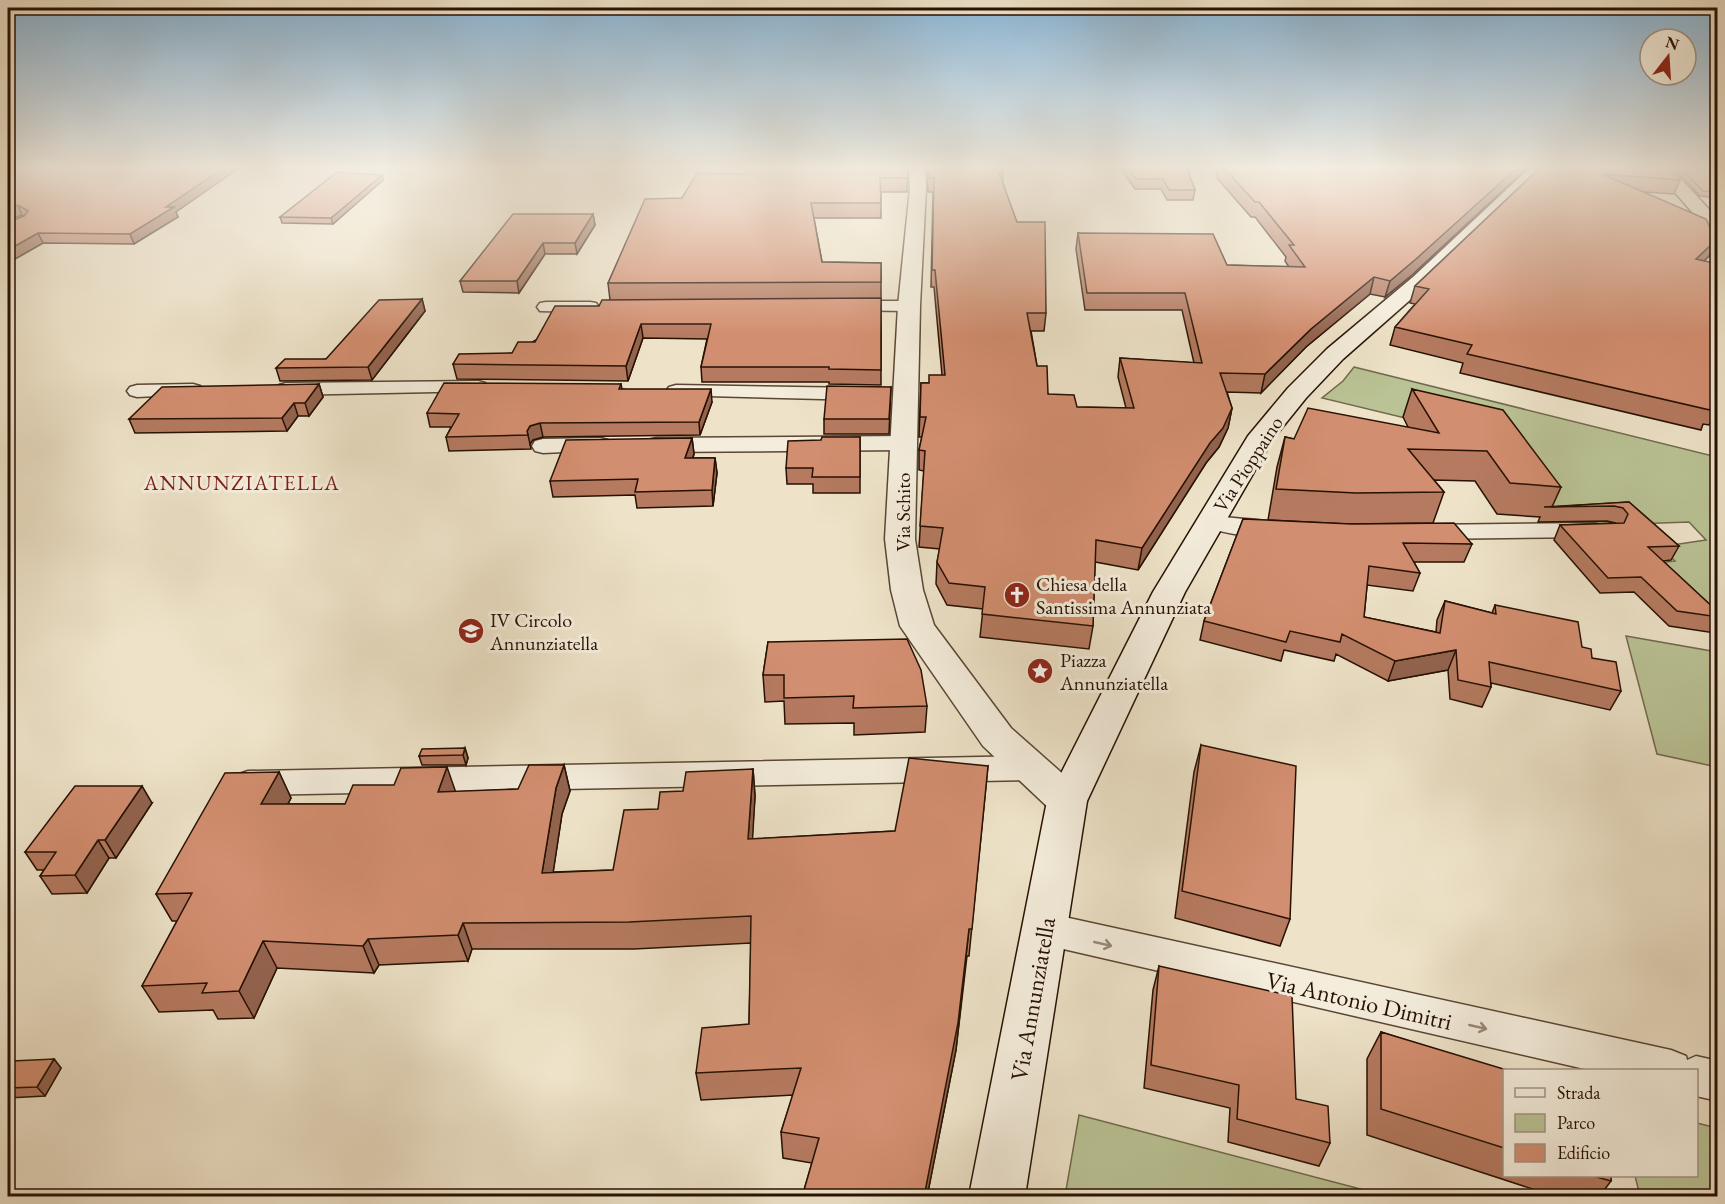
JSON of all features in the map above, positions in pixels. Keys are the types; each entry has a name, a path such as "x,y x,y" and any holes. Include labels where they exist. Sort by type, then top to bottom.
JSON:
{"main road":[{"name":"Via Schito","path":"915,222 909,306 889,394 904,443 900,539 907,590 917,626 997,736 1067,801"},
{"name":"Via Pioppaino","path":"1067,801 1169,592 1261,436 1297,393 1335,354 1419,281 1481,222"},
{"name":"Via Annunziatella","path":"997,1197 1067,801"}],"street":[{"path":"827,306 909,306"},
{"path":"546,307 604,307"},
{"path":"268,390 493,387"},
{"path":"137,391 208,390"},
{"path":"655,390 889,394"},
{"path":"543,446 904,443"},
{"path":"1211,522 1234,527 1301,531"},
{"path":"1402,533 1607,530"},
{"path":"247,783 1032,768"},
{"name":"Via Antonio Dimitri","path":"1046,929 1662,1069"},
{"path":"1698,1076 1718,1081"}],"green space":[{"path":"1354,367 1717,457 1717,619 1658,563 1675,561 1659,547 1706,540 1689,522 1633,524 1604,518 1611,524 1552,526 1492,439 1322,398 1343,381"},
{"path":"1626,636 1717,652 1717,767 1657,754"},
{"path":"1079,1115 1387,1196 1065,1196"},
{"path":"1698,1123 1717,1128 1717,1196 1640,1196 1635,1177 1698,1177"}],"building":[{"path":"8,222 149,222 130,234 38,233 8,250"},
{"path":"507,222 588,222 575,243 543,243 517,281 460,281"},
{"path":"635,222 815,222 822,262 881,263 881,282 608,283"},
{"path":"933,222 1045,222 1046,313 1027,313 1037,366 1047,366 1048,394 1074,395 1077,407 1134,408 1120,358 1202,363 1185,293 1087,293 1078,233 1213,234 1227,265 1305,267 1289,245 1294,245 1275,222 1457,222 1390,281 1374,277 1311,329 1265,374 1220,373 1232,408 1223,428 1210,443 1142,548 1096,540 1093,626 982,614 985,587 949,583 937,562 943,528 920,526 925,451 919,450 926,417 920,417 921,383 929,383 929,375 945,375 935,270 932,270"},
{"path":"1483,222 1708,222 1716,240 1696,259 1718,264 1718,405 1712,404 1710,410 1467,354 1472,345 1395,327 1429,289 1415,286"},
{"path":"881,298 881,370 829,369 829,367 701,367 711,324 641,324 626,366 453,364 459,354 512,353 518,342 535,342 555,306 599,306 602,300"},
{"path":"422,299 368,367 276,368 285,359 326,359 379,300"},
{"path":"444,383 621,384 619,389 711,389 699,422 540,423 530,426 527,431 528,435 446,437 459,414 427,413"},
{"path":"319,384 305,403 294,403 282,418 129,419 162,387"},
{"path":"827,386 891,387 889,419 824,419"},
{"path":"1412,389 1503,410 1561,487 1510,483 1487,451 1408,449 1444,492 1356,493 1276,489 1285,437 1294,439 1308,408 1439,433"},
{"path":"822,437 860,437 860,477 812,477 813,468 786,468 788,441 821,440"},
{"path":"692,438 685,458 715,458 712,490 635,492 638,479 550,481 566,440"},
{"path":"1629,502 1679,546 1648,547 1718,612 1718,617 1677,611 1641,577 1608,578 1560,525 1624,523 1628,514 1623,508 1614,506 1544,507"},
{"path":"1243,519 1352,524 1454,523 1472,544 1403,543 1420,573 1369,566 1364,617 1440,633 1445,601 1496,614 1495,605 1578,622 1582,647 1591,649 1592,658 1616,662 1621,691 1489,662 1491,687 1458,680 1456,650 1395,661 1342,634 1340,642 1290,631 1286,642 1204,621"},
{"path":"907,639 921,670 927,706 853,708 854,696 784,698 784,675 763,675 768,642"},
{"path":"1201,745 1296,766 1290,919 1182,891"},
{"path":"465,748 463,755 419,756 422,749"},
{"path":"909,758 988,766 972,929 969,929 958,1023 924,1197 802,1197 819,1138 781,1132 801,1068 696,1073 702,1028 749,1024 751,916 629,922 463,923 458,935 368,939 363,946 263,941 239,991 202,993 207,983 142,986 192,893 156,894 225,773 279,772 261,804 345,804 353,785 394,785 401,768 447,767 438,792 518,789 529,765 564,765 556,788 542,873 613,870 624,810 658,809 660,792 683,791 686,772 753,769 748,839 895,831"},
{"path":"75,786 142,786 105,840 98,840 75,875 40,876 56,852 25,852"},
{"path":"1159,966 1292,996 1296,1099 1328,1106 1330,1143 1237,1119 1239,1085 1151,1065"},
{"path":"1381,1032 1503,1069 1503,1148 1381,1109"},
{"path":"54,1059 37,1087 8,1088 8,1069 12,1061"},
{"path":"1597,1177 1611,1177 1611,1181"}],"place":[{"name":"Chiesa della Santissima Annunziata","path":"1017,595"},
{"name":"IV Circolo Annunziatella","path":"471,631"},
{"name":"Piazza Annunziatella","path":"1040,671"}],"district":[{"name":"ANNUNZIATELLA","path":"242,483"}]}
